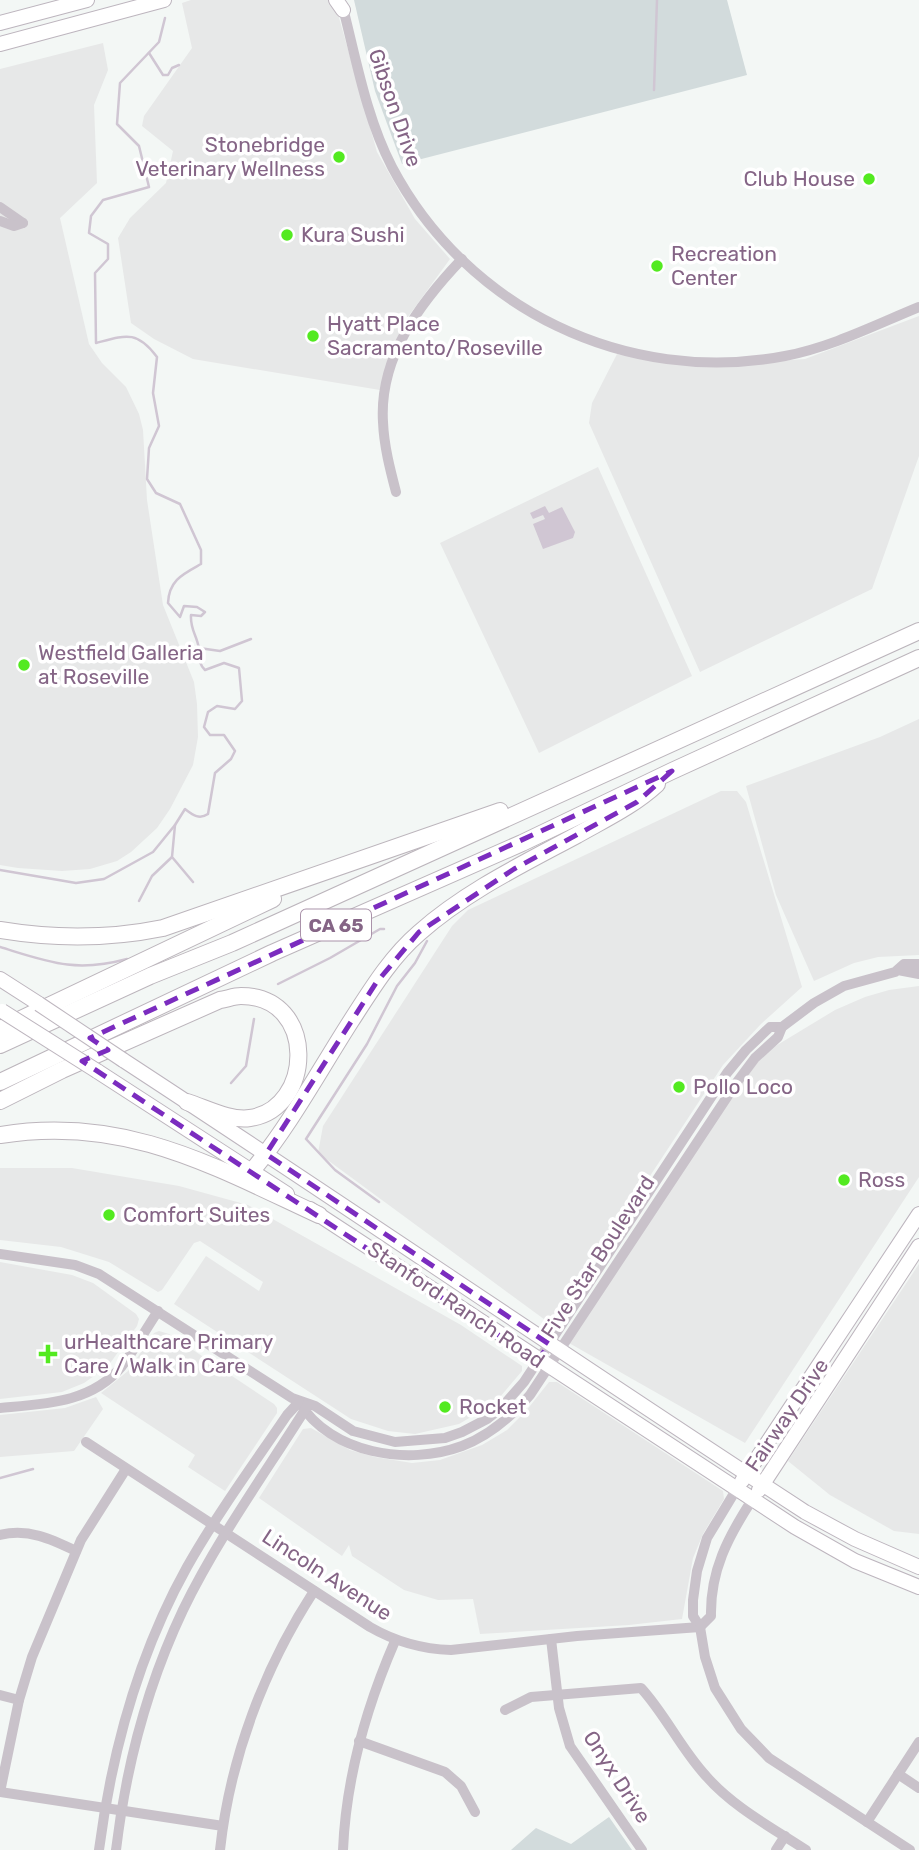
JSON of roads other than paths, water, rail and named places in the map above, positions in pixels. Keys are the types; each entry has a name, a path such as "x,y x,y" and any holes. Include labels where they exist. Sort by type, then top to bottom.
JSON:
{"highway":[{"name":"CA 65","path":"0,1045 150,976 233,943 919,631"},
{"name":"CA 65","path":"0,1082 260,959 522,843 919,658"},
{"path":"252,1171 266,1154 376,983 419,932 445,912 514,869 637,802 672,771"},
{"path":"0,930 67,936 140,932 188,920 534,799 559,794"},
{"path":"0,1029 362,859"},
{"path":"0,1101 62,1070 220,1000 241,996 262,1000 279,1009 292,1025 299,1043 299,1062 294,1082 280,1102 262,1115 242,1119 187,1102"},
{"path":"0,1135 63,1130 99,1132 136,1139 194,1157 319,1215"}],"main road":[{"path":"0,23 87,0"},
{"path":"0,44 164,0"},
{"name":"Stanford Ranch Road","path":"0,979 747,1474 830,1527 919,1567"},
{"name":"Stanford Ranch Road","path":"1,1011 252,1171 736,1490 855,1561 919,1587"},
{"name":"Fairway Drive","path":"736,1490 919,1214"},
{"name":"Fairway Drive","path":"752,1500 919,1246"},
{"path":"873,1284 888,1293"}],"street":[{"name":"Gibson Drive","path":"341,2 367,101 390,164 416,210 461,259 502,294 547,321 590,341 639,356 686,362 741,362 786,356 833,343 919,307"},
{"path":"0,207 23,222 14,226 0,221"},
{"path":"396,492 387,457 383,419 389,376 412,319 431,292 461,259"},
{"name":"Five Star Boulevard","path":"898,970 904,964 919,964"},
{"name":"Five Star Boulevard","path":"304,1406 315,1406 353,1431 395,1442 445,1438 487,1419 544,1364 609,1276 747,1069 778,1037 782,1027 814,1003 844,986 898,970 919,974"},
{"name":"Five Star Boulevard","path":"555,1348 597,1268 727,1073 751,1044 770,1027 782,1027"},
{"name":"Five Star Boulevard","path":"0,1254 87,1269 110,1280 304,1406 310,1419 334,1435 364,1448 410,1455 447,1451 464,1445 510,1417 530,1395 544,1364"},
{"path":"597,1268 609,1276"},
{"path":"0,1408 69,1400 98,1387 121,1367 158,1311"},
{"path":"99,1850 104,1808 120,1731 139,1671 168,1603 213,1525 287,1415 304,1406"},
{"path":"116,1850 136,1735 155,1677 184,1610 304,1406"},
{"path":"464,1445 465,1438 487,1419"},
{"name":"Lincoln Avenue","path":"86,1442 395,1641 417,1647 451,1650 700,1627"},
{"path":"364,1448 369,1444 395,1442"},
{"path":"126,1469 86,1530 32,1657 19,1700 0,1792 223,1826"},
{"name":"Fairway Drive","path":"736,1490 707,1538 697,1571 692,1616 700,1627 705,1657 715,1688 741,1729 769,1758 910,1850"},
{"name":"Fairway Drive","path":"700,1627 711,1616 714,1577 723,1550 752,1500"},
{"path":"0,1535 34,1534 76,1551"},
{"path":"220,1850 240,1751 257,1701 283,1644 314,1591"},
{"name":"Onyx Drive","path":"551,1639 562,1722 576,1756 642,1850"},
{"path":"343,1850 349,1791 359,1741 395,1641"},
{"path":"505,1710 531,1697 641,1688 686,1752 716,1787 806,1850"},
{"path":"0,1695 19,1700"},
{"path":"359,1741 444,1772 461,1786 475,1812"},
{"path":"867,1822 919,1742"},
{"path":"898,1774 919,1788"},
{"path":"776,1850 785,1836"}],"waterway":[{"path":"654,90 657,0"},
{"path":"165,18 159,42 120,83 117,124 139,146 149,187 103,200 91,216 89,233 108,244 108,259 95,273 96,343 130,337 143,342 157,357 153,393 159,426 149,448 147,479 156,493 180,504 201,550 201,564 174,583 168,603 180,617 184,606 197,607 205,612 201,616 191,615 200,663 205,670 224,663 239,668 242,701 235,709 217,706 208,712 204,727 210,735 224,735 235,751 231,759 215,773 208,814 199,817 185,809 175,825 172,857 193,882"},
{"path":"149,53 163,75 168,75 172,68 179,65"},
{"path":"199,648 220,651 251,639"},
{"path":"0,870 76,883 104,879 153,852 175,825"},
{"path":"139,901 152,876 172,857"},
{"path":"278,984 384,929"},
{"path":"379,1202 335,1170 306,1139 367,1044 397,986 415,963 427,941"},
{"path":"0,947 62,964 92,965 127,959"},
{"path":"231,1083 246,1066 254,1019"},
{"path":"0,1478 33,1469"}],"place":[{"name":"Stonebridge Veterinary Wellness","path":"339,157"},
{"name":"Club House","path":"869,179"},
{"name":"Kura Sushi","path":"287,235"},
{"name":"Recreation Center","path":"657,266"},
{"name":"Hyatt Place Sacramento/Roseville","path":"313,336"},
{"name":"Westfield Galleria at Roseville","path":"24,665"},
{"name":"Pollo Loco","path":"679,1087"},
{"name":"Ross","path":"844,1180"},
{"name":"Comfort Suites","path":"109,1215"},
{"name":"urHealthcare Primary Care / Walk in Care","path":"48,1354"},
{"name":"Rocket","path":"445,1407"}]}
